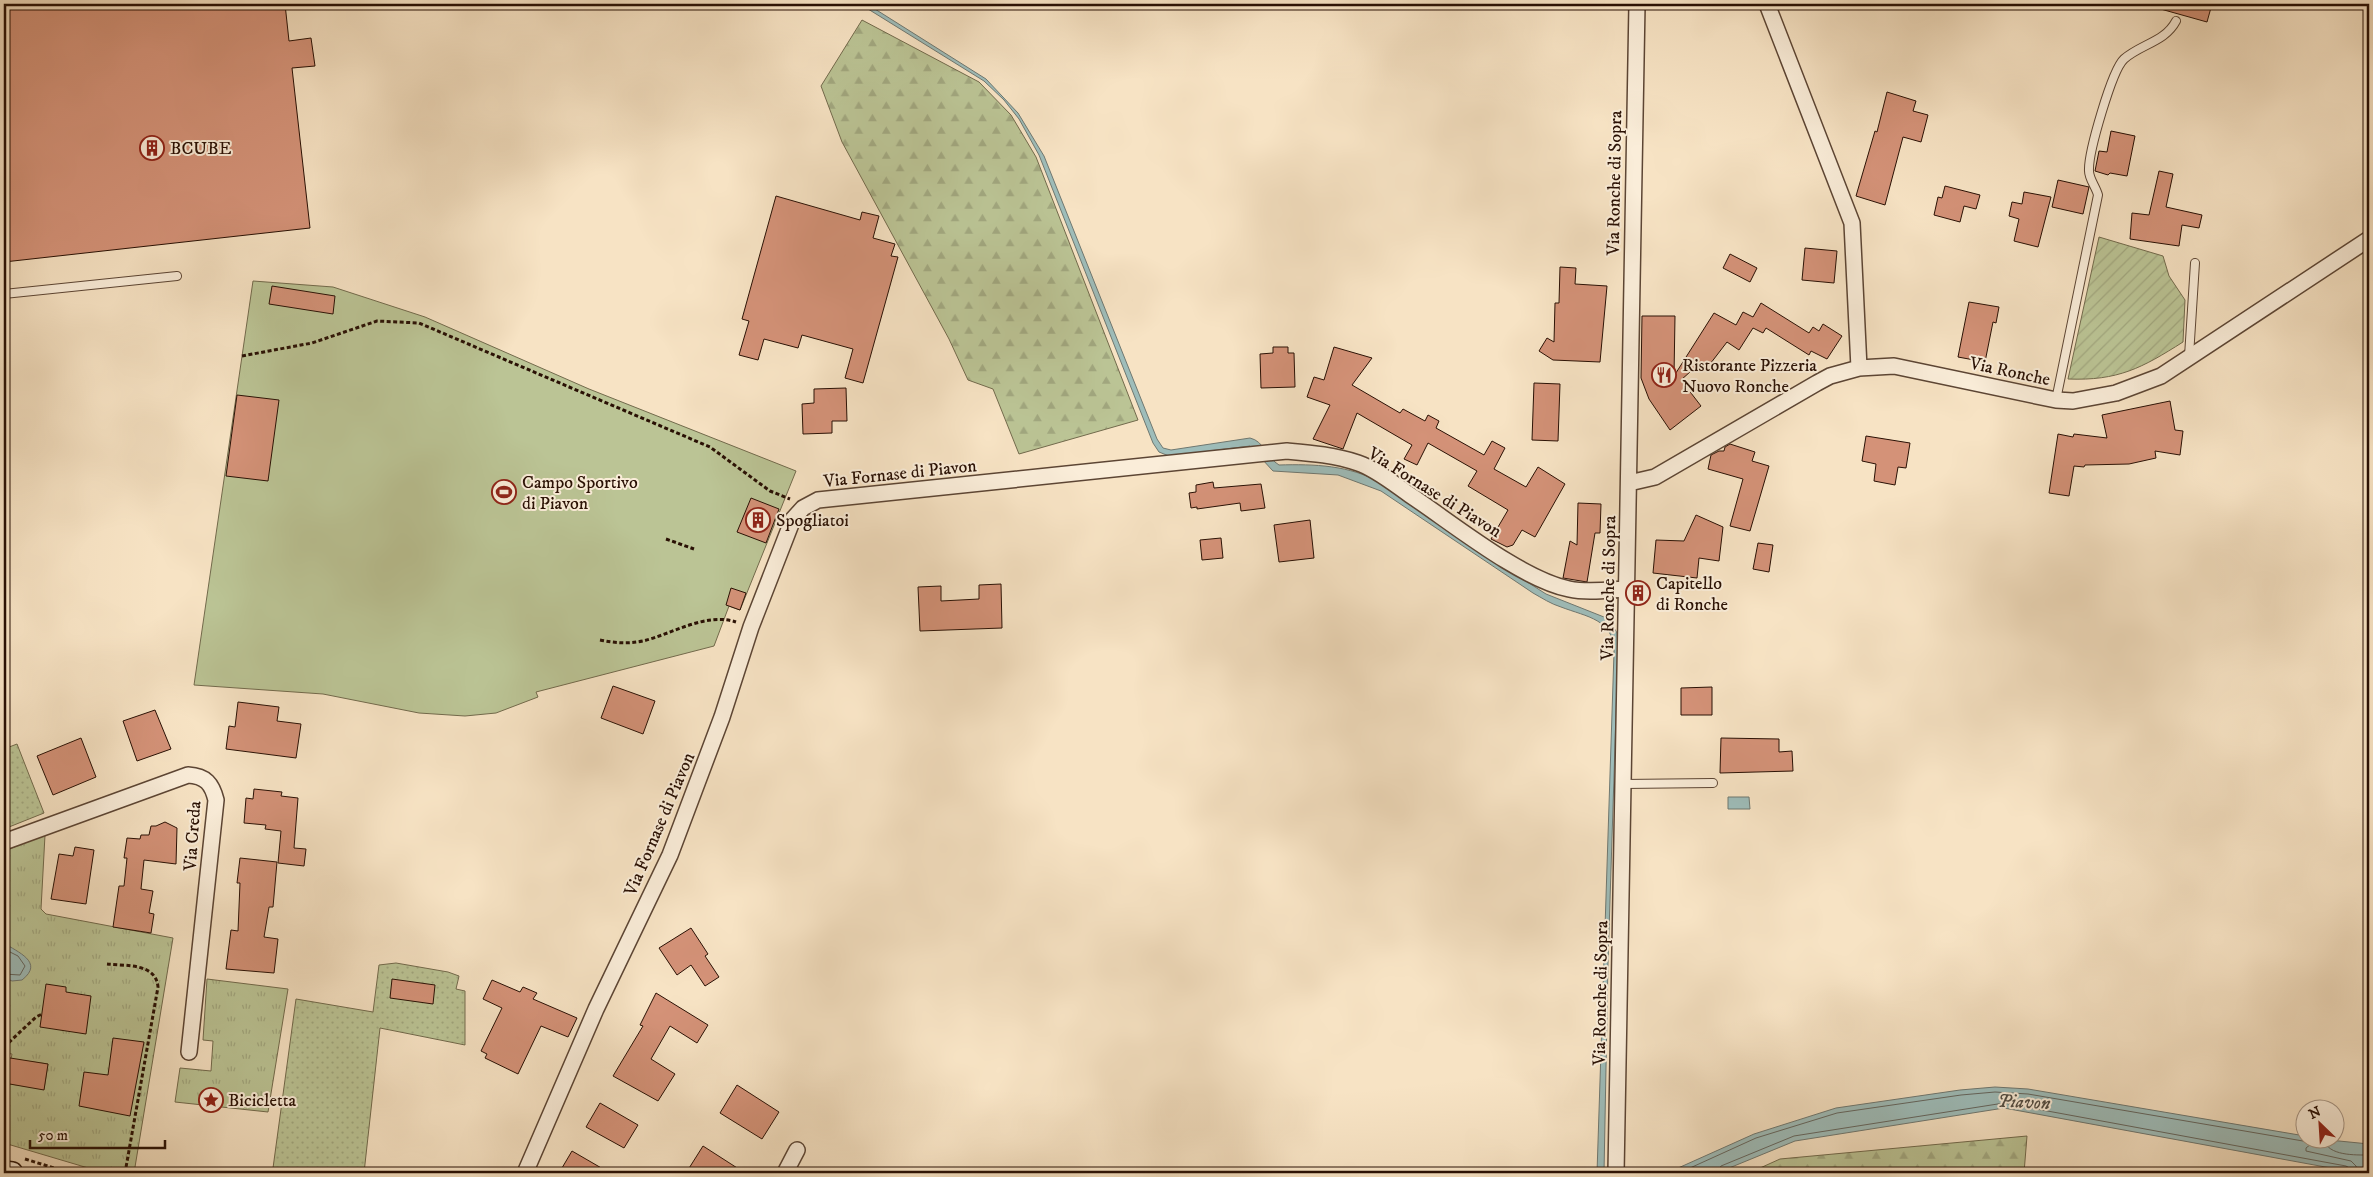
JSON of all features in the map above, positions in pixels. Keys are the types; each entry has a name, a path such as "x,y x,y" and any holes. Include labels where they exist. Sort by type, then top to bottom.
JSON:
{"main road":[{"path":"4,1172 16,1166"}],"street":[{"name":"Via Ronche di Sopra","path":"1616,1173 1636,4"},
{"path":"1767,4 1852,222 1858,368"},
{"name":"Via Ronche","path":"1629,483 1655,476 1830,376 1858,368 1894,366 2056,400 2073,400 2116,393 2161,376 2369,239"},
{"name":"Via Fornase di Piavon","path":"525,1173 596,1009 670,855 722,718 751,627 793,519 798,511 818,500 1287,450 1323,454 1359,463 1388,480 1494,552 1551,584 1576,590 1626,589"},
{"name":"Via Creda","path":"4,842 188,775 199,775 206,780 212,787 216,800 189,1052"},
{"path":"785,1173 797,1150"}],"lane":[{"path":"2056,400 2098,196 2090,175 2090,158 2115,71 2126,57 2165,35 2176,21"},
{"path":"2189,356 2195,263"},
{"path":"4,294 177,276"},
{"path":"1623,784 1713,783"}],"path":[{"path":"242,356 312,343 378,321 419,323 710,447 770,491 790,499 795,503 798,511"},
{"path":"666,539 694,549"},
{"path":"600,640 617,643 643,641 717,619 730,620 751,627"},
{"path":"107,964 148,970 155,975 158,987 124,1173"},
{"path":"4,1047 36,1017 42,1014"},
{"path":"16,1166 70,1173"}],"green space":[{"path":"862,20 979,82 1011,115 1036,157 1138,420 1019,454 993,389 968,380 949,339 842,142 821,86"},
{"path":"2099,237 2163,256 2169,276 2185,300 2183,342 2142,366 2129,371 2101,378 2068,379"},
{"name":"Campo Sportivo di Piavon","path":"253,281 333,287 425,317 589,389 796,471 740,610 729,606 714,646 536,692 538,697 496,713 465,716 419,713 323,694 194,685"},
{"path":"17,744 44,813 4,829 4,749"},
{"path":"45,835 41,909 46,914 173,938 134,1173 105,1173 4,1143 4,1083 44,1089 48,1064 11,1059 12,1054 4,1053 4,851"},
{"path":"396,963 448,972 459,976 456,989 465,991 465,1045 380,1028 364,1173 284,1173 273,1168 296,999 373,1012 379,965"},
{"path":"207,979 288,989 268,1112 175,1102 180,1068 211,1071 213,1041 203,1040"},
{"path":"2027,1136 2024,1173 1749,1173 1780,1159"}],"water":[{"path":"860,4 867,4 986,79 1018,113 1044,156 1157,439 1163,448 1171,450 1250,438 1259,442 1279,465 1332,467 1357,472 1381,483 1471,546 1546,594 1609,619 1617,633 1618,651 1608,963 1604,1173 1597,1173 1614,652 1613,641 1609,632 1597,621 1554,604 1533,593 1381,491 1338,475 1273,471 1250,446 1169,456 1159,452 1153,443 1039,155 1019,119 1004,100 984,81"},
{"path":"1728,797 1749,797 1750,809 1728,809"},
{"path":"4,943 21,954 30,963 31,968 22,980 12,981 4,977"},
{"name":"Piavon","path":"1995,1087 2028,1089 2296,1134 2296,1150 2346,1150 2346,1142 2369,1144 2369,1173 2358,1173 2004,1108 1795,1141 1717,1173 1667,1173 1754,1134 1836,1108 1960,1090"}],"building":[{"name":"BCUBE","path":"4,4 285,4 289,41 311,38 315,66 292,68 310,228 4,262"},
{"path":"2158,4 2212,4 2207,22 2157,8"},
{"path":"1887,92 1916,101 1913,111 1928,115 1921,142 1903,137 1885,205 1856,196 1875,131 1877,132"},
{"path":"2111,131 2135,136 2127,176 2110,173 2108,175 2095,171 2099,151 2107,152"},
{"path":"2159,171 2173,174 2166,207 2202,215 2199,228 2182,225 2179,246 2130,239 2132,213 2149,215"},
{"path":"2058,180 2089,187 2083,214 2052,207"},
{"path":"1945,186 1980,195 1976,209 1964,206 1960,222 1934,215 1938,197 1942,198"},
{"path":"2024,192 2051,197 2038,247 2014,241 2019,219 2009,216 2012,202 2022,204"},
{"path":"776,196 860,220 862,212 879,216 873,238 895,244 891,256 898,257 863,383 845,378 853,349 802,335 798,348 764,339 758,360 739,355 749,321 742,319"},
{"path":"1805,248 1837,251 1834,283 1802,280"},
{"path":"1730,254 1757,268 1750,282 1723,268"},
{"path":"1560,267 1576,268 1575,284 1607,286 1600,362 1553,360 1539,351 1547,338 1554,342 1555,303 1559,303"},
{"path":"272,286 335,296 333,314 269,304"},
{"path":"1969,302 1999,307 1996,323 1993,322 1985,362 1958,357"},
{"path":"1761,303 1809,333 1813,327 1819,331 1823,324 1842,336 1827,359 1811,351 1809,355 1766,328 1763,333 1753,328 1739,350 1727,342 1707,368 1700,363 1681,380 1701,406 1670,430 1649,399 1641,378 1642,316 1675,316 1674,376 1714,313 1736,325 1743,312 1753,317"},
{"path":"1273,347 1288,347 1288,353 1294,353 1295,387 1261,388 1260,354 1273,353"},
{"path":"1334,347 1372,358 1352,385 1400,413 1403,409 1425,421 1428,415 1439,421 1436,428 1484,455 1492,441 1505,448 1494,469 1526,487 1538,467 1565,484 1535,537 1522,530 1513,545 1507,547 1491,539 1508,510 1468,486 1477,471 1428,443 1417,465 1404,459 1412,445 1357,413 1343,449 1313,439 1330,405 1307,397 1314,377 1324,380"},
{"path":"1534,383 1560,384 1558,441 1532,440"},
{"path":"846,388 847,421 832,421 832,433 803,434 802,404 814,403 814,389"},
{"path":"237,395 279,400 268,481 226,476"},
{"path":"2170,401 2175,430 2183,431 2180,455 2155,451 2156,458 2129,464 2074,466 2069,496 2049,493 2058,434 2073,437 2074,434 2107,438 2102,415"},
{"path":"1866,436 1910,443 1906,468 1898,467 1895,485 1874,481 1876,464 1862,461"},
{"path":"1730,444 1755,452 1752,461 1769,466 1750,531 1730,526 1743,479 1708,469 1711,455 1724,451 1725,447"},
{"path":"1213,482 1214,488 1261,484 1265,508 1241,511 1240,503 1197,509 1197,507 1191,508 1189,493 1196,492 1196,485"},
{"name":"Spogliatoi","path":"751,498 779,509 766,543 737,532"},
{"path":"1578,503 1601,504 1600,533 1595,533 1587,582 1563,578 1570,541 1577,545"},
{"path":"1696,515 1723,527 1719,561 1699,558 1697,578 1653,573 1656,540 1684,541"},
{"path":"1310,520 1314,558 1279,562 1274,525"},
{"path":"1221,538 1223,558 1202,560 1200,540"},
{"path":"1758,543 1773,545 1769,572 1753,569"},
{"path":"1001,584 1002,628 920,631 918,587 941,586 941,601 979,599 979,585"},
{"path":"731,588 746,593 740,610 726,605"},
{"path":"613,686 655,701 643,734 601,718"},
{"path":"1712,687 1712,715 1681,715 1681,688"},
{"path":"238,702 279,707 277,721 301,724 296,758 226,749 229,726 235,727"},
{"path":"155,710 171,749 137,761 123,721"},
{"path":"81,738 96,777 53,795 37,756"},
{"path":"1721,738 1779,739 1779,752 1792,751 1793,771 1720,773"},
{"path":"254,789 282,792 281,796 298,798 294,848 306,849 304,866 278,863 281,831 265,829 266,825 244,823 246,798 253,799"},
{"path":"165,822 177,828 176,864 144,860 141,889 153,891 149,913 154,914 151,933 113,927 119,886 124,886 127,858 124,858 127,838 140,839 141,835 149,835 151,826"},
{"path":"75,847 94,850 86,904 51,899 59,854 73,856"},
{"path":"240,858 277,862 273,907 269,907 264,937 278,939 274,973 226,969 231,930 238,931 240,883 237,883"},
{"path":"691,928 708,954 705,956 719,977 705,986 691,965 677,975 659,948"},
{"path":"392,979 435,985 433,1004 390,998"},
{"path":"492,980 520,992 523,987 537,993 533,999 577,1018 568,1037 541,1026 518,1074 485,1058 487,1054 481,1051 502,1008 483,999"},
{"path":"46,984 66,987 66,992 91,996 86,1034 40,1027"},
{"path":"656,993 708,1025 697,1043 670,1026 651,1059 675,1074 658,1101 613,1076 643,1026 640,1025"},
{"path":"113,1038 144,1042 130,1116 79,1106 84,1072 108,1075"},
{"path":"4,1057 48,1064 44,1090 4,1083"},
{"path":"737,1085 779,1112 762,1139 720,1113"},
{"path":"600,1103 638,1125 624,1148 586,1127"},
{"path":"703,1146 745,1173 686,1173"},
{"path":"572,1151 610,1173 559,1173"}],"place":[{"name":"BCUBE","path":"152,148"},
{"name":"Ristorante Pizzeria Nuovo Ronche","path":"1664,375"},
{"name":"Campo Sportivo di Piavon","path":"504,492"},
{"name":"Spogliatoi","path":"758,520"},
{"name":"Capitello di Ronche","path":"1638,593"},
{"name":"Bicicletta","path":"211,1100"}]}
